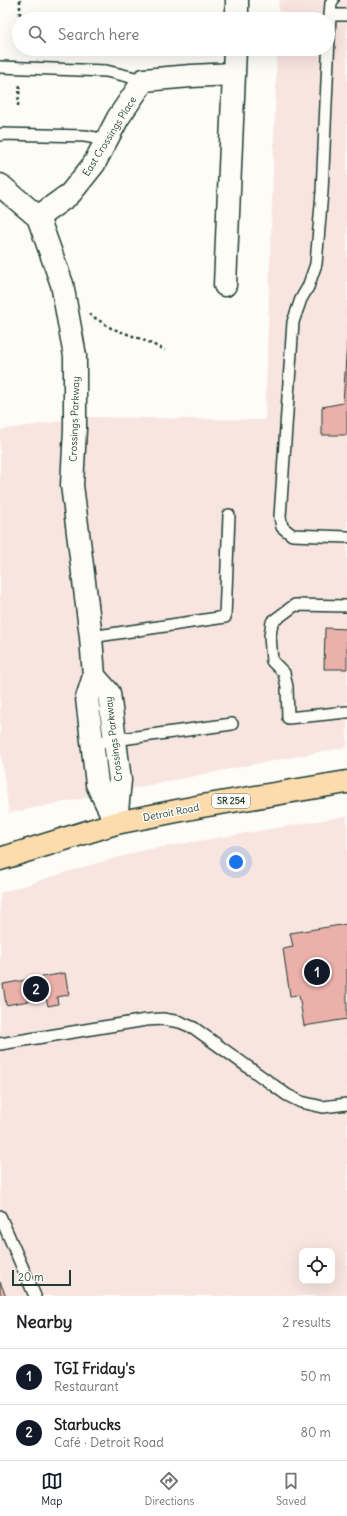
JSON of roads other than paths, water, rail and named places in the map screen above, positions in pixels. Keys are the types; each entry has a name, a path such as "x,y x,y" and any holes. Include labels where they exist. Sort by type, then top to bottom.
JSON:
{"main road":[{"name":"Detroit Road","path":"0,859 116,823 202,806 347,782"}],"street":[{"path":"237,0 237,12"},
{"path":"225,285 235,56"},
{"path":"144,80 234,74"},
{"name":"East Crossings Place","path":"38,216 70,194 94,164 118,118 144,80"},
{"path":"4,193 38,216"},
{"name":"Crossings Parkway","path":"38,216 62,284 75,356 75,429 72,485 91,637 94,676 86,698 97,784 116,823"},
{"name":"Crossings Parkway","path":"94,676 109,693 120,780 116,823"}],"lane":[{"path":"330,12 331,3 333,0"},
{"path":"335,15 347,15"},
{"path":"328,56 322,192 316,264 293,322 280,517 282,527 292,535 347,537"},
{"path":"0,67 106,71 144,80"},
{"path":"0,135 85,136 106,140"},
{"path":"91,637 225,617 229,515"},
{"path":"347,606 295,605 272,622 270,636 272,661 284,673 287,687 288,718 347,712"},
{"path":"92,743 232,724"},
{"path":"0,1044 146,1020 163,1019 180,1022 204,1034 294,1099 307,1105 319,1107 331,1107 347,1104"},
{"path":"0,1216 35,1296"}],"place":[{"name":"TGI Friday's","path":"317,972"},
{"name":"Starbucks","path":"36,989"}]}
